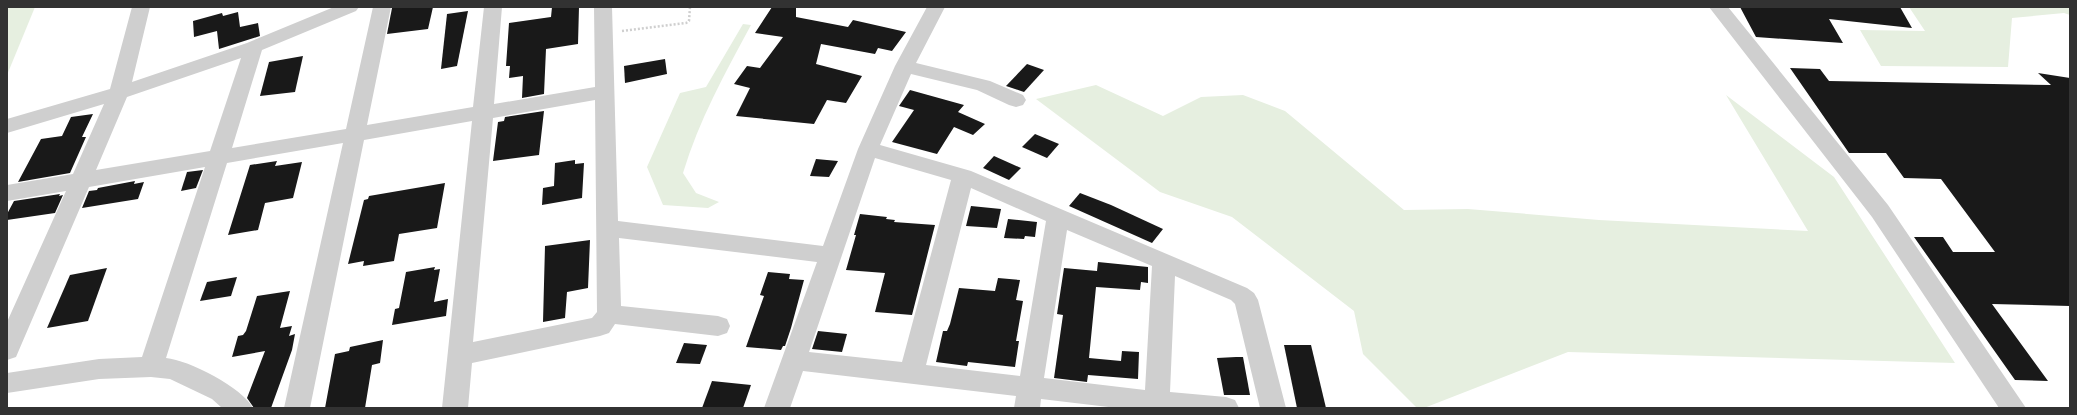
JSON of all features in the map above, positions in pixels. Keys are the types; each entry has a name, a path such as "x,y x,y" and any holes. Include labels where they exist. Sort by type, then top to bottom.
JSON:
{"street":[{"path":"7,350 119,93 141,7"},
{"path":"7,126 119,93 254,47 350,7"},
{"path":"297,408 382,7"},
{"path":"455,408 493,7"},
{"path":"460,356 600,326 609,314 603,7"},
{"path":"777,408 868,149 905,66 936,7"},
{"path":"1718,7 1880,211 2013,408"},
{"path":"151,367 220,157 254,47"},
{"path":"905,66 982,85 1016,100"},
{"path":"7,193 604,92"},
{"path":"868,149 963,176 1239,294 1246,300 1272,408"},
{"path":"911,374 963,176"},
{"path":"1029,398 1058,216"},
{"path":"607,228 830,255"},
{"path":"1157,402 1164,261"},
{"path":"609,314 718,326"},
{"path":"795,360 911,374 1029,398 1157,402 1226,408"},
{"path":"7,383 99,369 151,367 173,369 221,392 240,408"}],"path":[{"path":"603,33 686,23 689,20 690,7"}],"green space":[{"path":"7,7 35,7 7,75"},
{"path":"1909,7 2070,7 2070,15 2064,13 2012,18 2008,67 1881,66 1860,30 1925,31"},
{"path":"743,24 751,25 722,79 705,116 689,153 683,173 696,193 719,202 708,208 663,205 647,167 680,93 706,87"},
{"path":"1096,85 1163,116 1201,97 1243,95 1285,111 1404,210 1468,209 1599,220 1808,231 1726,95 1834,177 1955,363 1568,352 1424,408 1417,408 1363,354 1354,311 1232,217 1160,192 1036,99"}],"building":[{"path":"433,7 428,29 387,34 392,8"},
{"path":"552,7 579,7 578,44 546,49 544,94 522,98 523,76 509,78 510,66 506,66 509,23 551,17"},
{"path":"772,7 796,7 796,17 848,27 853,20 906,32 892,51 878,48 875,54 821,44 816,64 862,76 846,103 827,100 814,124 736,116 750,88 734,84 747,66 760,68 783,37 755,33"},
{"path":"1740,7 1900,7 1912,28 1829,19 1843,43 1756,37"},
{"path":"468,11 457,66 441,69 447,14"},
{"path":"238,12 240,27 258,23 260,36 219,49 217,31 194,37 193,21 222,13 223,16"},
{"path":"303,56 295,92 260,96 269,62"},
{"path":"665,59 667,74 625,83 624,66"},
{"path":"1027,64 1044,70 1024,92 1006,86"},
{"path":"1790,68 1820,69 1829,81 2051,85 2038,73 2070,78 2070,306 1992,304 2048,381 2015,380 1914,237 1943,237 1953,252 1995,252 1941,179 1904,178 1886,153 1849,153"},
{"path":"910,90 964,105 958,112 985,124 973,135 954,127 937,154 892,142 914,110 899,106"},
{"path":"544,111 539,155 493,161 498,122 504,121 505,117"},
{"path":"93,114 82,137 86,137 70,173 18,182 41,139 62,136 71,117"},
{"path":"1035,134 1059,144 1047,158 1022,147"},
{"path":"994,156 1021,168 1009,180 983,168"},
{"path":"816,159 838,161 829,177 810,176"},
{"path":"575,160 575,164 584,163 582,198 542,205 543,188 554,186 555,163"},
{"path":"277,161 275,166 302,162 293,198 265,203 258,230 228,235 250,165"},
{"path":"203,170 196,188 181,191 187,172"},
{"path":"135,181 134,184 144,182 138,199 82,208 89,191"},
{"path":"445,183 437,228 399,234 394,261 363,266 364,261 348,264 364,200 368,199 369,196"},
{"path":"1080,193 1111,205 1163,229 1152,243 1069,206"},
{"path":"60,194 59,196 63,195 55,213 7,220 7,214 14,201"},
{"path":"971,206 1001,209 997,228 966,226"},
{"path":"860,214 887,217 886,219 895,220 894,222 935,225 912,315 875,312 885,273 846,270 856,235 854,235"},
{"path":"1008,219 1037,222 1035,237 1025,236 1024,239 1004,238"},
{"path":"590,240 588,288 567,292 565,318 543,322 545,246"},
{"path":"1098,262 1148,267 1148,283 1141,282 1140,290 1096,287 1089,358 1121,361 1122,351 1139,352 1138,379 1088,375 1087,382 1054,378 1063,315 1057,314 1064,268 1097,271"},
{"path":"435,267 434,270 440,269 434,302 448,299 446,316 392,325 395,309 399,308 406,272"},
{"path":"107,268 88,321 47,328 70,275"},
{"path":"768,272 790,274 789,279 804,280 791,328 785,346 783,346 781,350 746,347 764,296 760,295"},
{"path":"237,277 231,296 200,301 207,282"},
{"path":"998,278 1020,280 1016,300 1023,301 1016,341 1019,341 1015,367 968,362 967,366 936,362 943,331 947,331 950,324 959,288 995,291"},
{"path":"290,291 280,328 292,326 289,336 295,334 292,350 271,408 254,408 247,398 265,351 232,357 238,336 243,335 246,331 257,296"},
{"path":"818,331 847,334 842,352 812,349"},
{"path":"383,340 380,363 372,365 365,408 325,408 335,354 349,351 350,347"},
{"path":"684,343 707,345 700,364 676,363"},
{"path":"1284,345 1311,345 1326,408 1297,408"},
{"path":"1243,357 1250,395 1224,395 1217,358"},
{"path":"712,381 751,385 743,408 702,408"}]}
